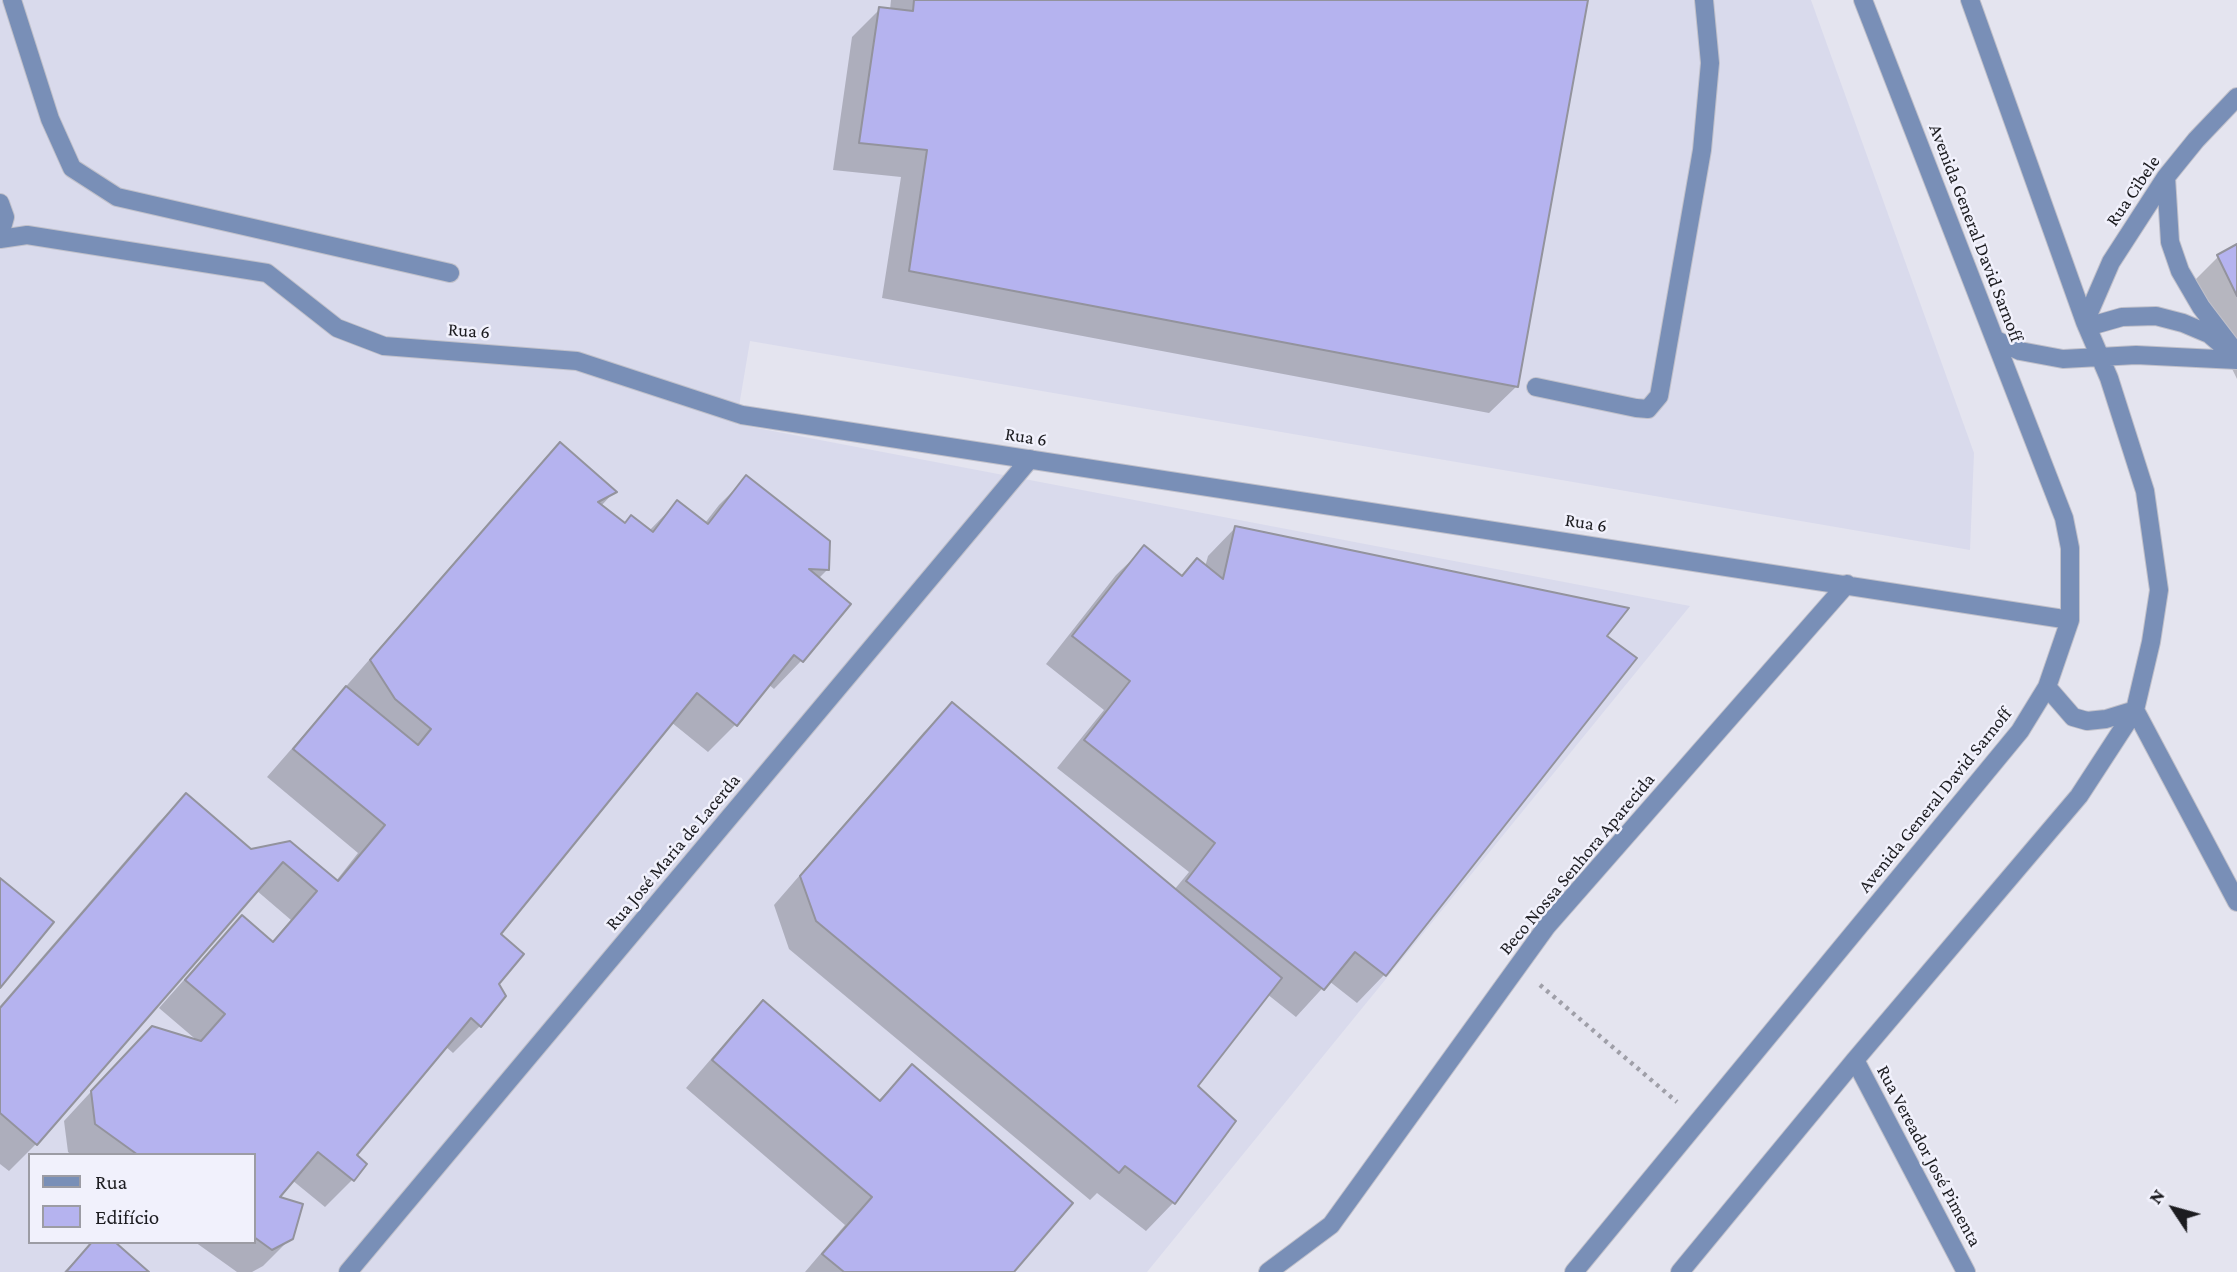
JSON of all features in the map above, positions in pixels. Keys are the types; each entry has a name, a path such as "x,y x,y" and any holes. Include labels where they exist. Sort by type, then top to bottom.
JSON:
{"street":[{"path":"12,0 50,119 72,168 117,197 450,273"},
{"path":"1536,387 1648,409 1659,396 1702,150 1710,63 1704,0"},
{"name":"Avenida General David Sarnoff","path":"1574,1272 2020,731 2047,687 2070,620 2070,548 2064,518 1863,0"},
{"path":"1690,1267 1855,1060 2079,796 2135,710 2151,642 2158,590 2145,491 2109,378 2086,324 1970,0"},
{"name":"Rua Cibele","path":"2086,324 2110,262 2166,177 2196,140 2237,97"},
{"path":"2166,177 2170,242 2180,271 2201,307 2237,357"},
{"path":"0,203 5,217 0,237"},
{"name":"Rua 6","path":"0,237 27,235 267,273 337,328 384,346 577,361 742,415 2070,620"},
{"path":"2086,324 2122,317 2156,316 2209,334 2237,357"},
{"path":"1996,340 2020,351 2063,359 2136,355 2237,357"},
{"name":"Rua José Maria de Lacerda","path":"348,1272 1030,459"},
{"name":"Beco Nossa Senhora Aparecida","path":"1268,1272 1331,1225 1547,926 1847,584"},
{"path":"2047,687 2073,717 2087,721 2135,710"},
{"path":"2135,710 2237,902"},
{"name":"Rua Vereador José Pimenta","path":"1855,1060 1966,1272"}],"path":[{"path":"1517,967 1700,1121"}],"shaded area":[{"path":"0,0 1811,0 1974,453 1970,550 750,341 736,424 1690,606 1147,1272 0,1272"}],"building":[{"path":"914,0 1588,0 1518,387 909,271 927,150 859,143 879,7 913,11"},
{"path":"2237,244 2237,296 2217,255"},
{"path":"560,442 617,492 598,502 625,523 631,515 653,532 677,500 708,524 746,475 830,541 829,570 809,569 851,604 803,662 794,655 737,726 697,693 501,934 524,954 499,984 506,996 481,1027 471,1018 357,1155 367,1164 354,1181 318,1152 280,1197 303,1204 293,1239 272,1250 256,1238 256,1153 135,1153 95,1124 91,1091 152,1026 201,1041 225,1014 185,980 242,915 273,942 317,891 283,862 37,1145 0,1113 0,1008 186,793 251,849 290,841 338,881 385,825 293,749 346,686 418,745 431,729 395,699 370,660"},
{"path":"1235,526 1629,608 1607,636 1637,658 1386,976 1355,952 1324,990 1186,881 1215,843 1084,740 1130,681 1072,636 1144,545 1182,576 1197,558 1223,579"},
{"path":"952,702 1282,978 1198,1086 1236,1121 1175,1204 1125,1166 1119,1173 816,921 800,876"},
{"path":"0,878 54,922 0,988"},
{"path":"763,1000 880,1101 912,1064 1073,1203 1014,1272 844,1272 822,1254 872,1197 712,1060"},
{"path":"90,1244 117,1244 149,1272 66,1272"}]}
